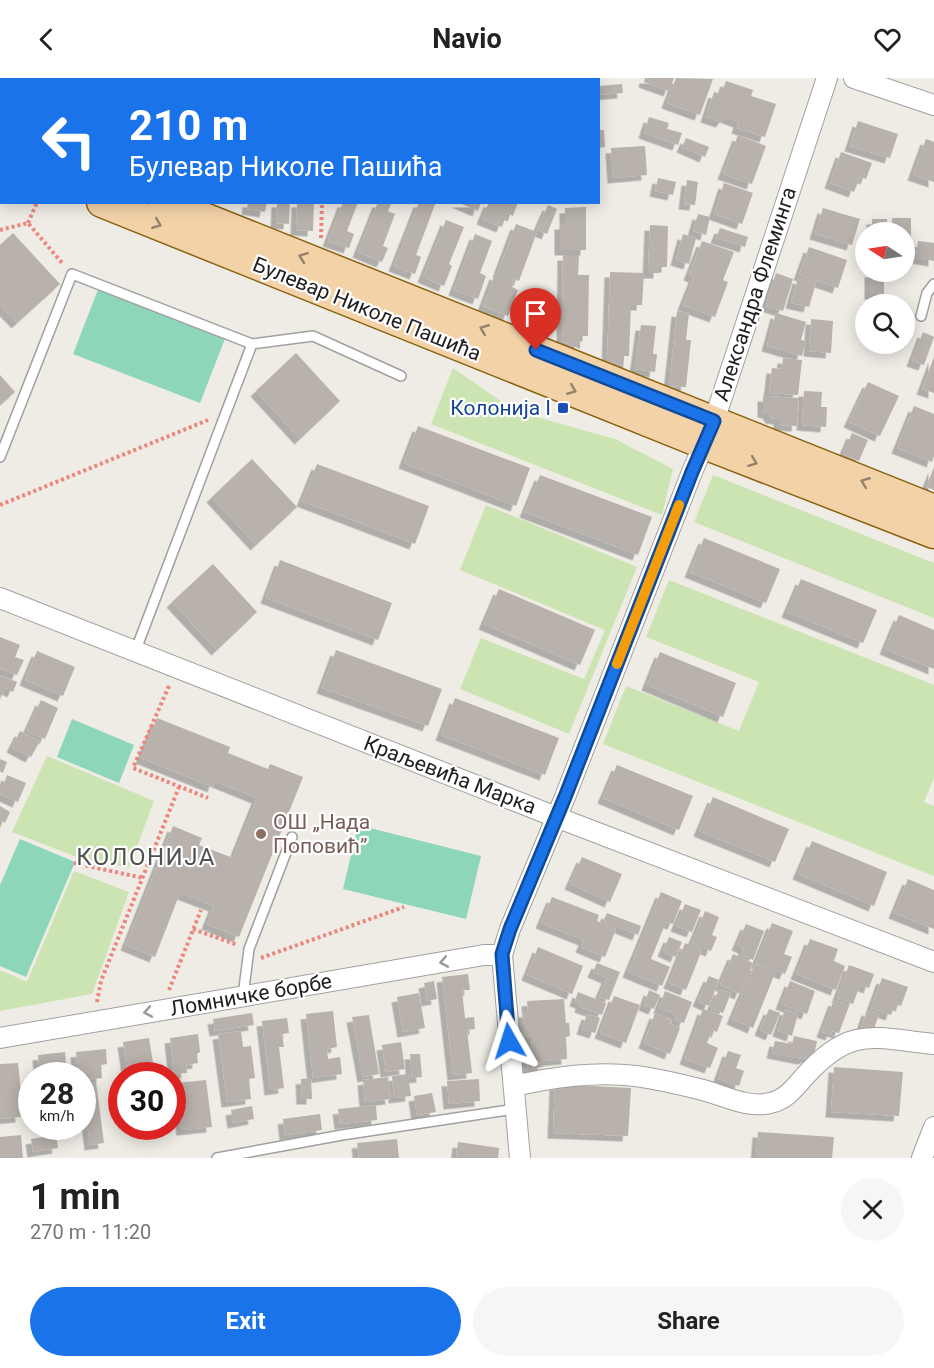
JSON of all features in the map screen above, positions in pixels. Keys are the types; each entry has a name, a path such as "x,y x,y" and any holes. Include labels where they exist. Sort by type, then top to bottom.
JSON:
{"main road":[{"name":"Булевар Николе Пашића","path":"107,204 709,432 934,510"},
{"name":"Булевар Николе Пашића","path":"169,204 314,262 709,432 934,533"}],"street":[{"name":"Александра Флеминга","path":"520,1158 502,954 709,432 827,78"},
{"path":"854,78 934,105"},
{"name":"Краљевића Марка","path":"0,597 177,669 934,962"},
{"name":"Ломничке борбе","path":"0,1038 484,955 502,954"},
{"path":"514,1086 570,1076 616,1074 658,1080 760,1105 780,1100 789,1094 829,1052 855,1040 870,1037 934,1044"},
{"path":"922,1158 934,1127"}],"lane":[{"path":"0,457 72,274 252,344 314,336 401,376"},
{"path":"921,316 927,293 934,284"},
{"path":"135,652 252,344"},
{"path":"243,996 249,949 292,837"},
{"path":"217,1158 342,1135 515,1109"}],"path":[{"path":"28,223 36,204"},
{"path":"314,262 320,246 322,204"},
{"path":"0,230 28,223"},
{"path":"28,223 72,274"},
{"path":"0,505 226,413"},
{"path":"177,669 133,768 208,798"},
{"path":"99,1021 97,999 101,981 179,787"},
{"path":"74,863 143,878"},
{"path":"246,964 405,907"},
{"path":"171,1009 169,988 201,910"},
{"path":"193,929 249,949"}],"green space":[{"path":"99,287 226,336 200,403 73,354"},
{"path":"453,368 515,411 615,439 673,469 662,515 431,424"},
{"path":"713,475 934,563 934,618 694,522"},
{"path":"486,505 637,567 569,734 460,689 481,638 584,679 605,630 460,570"},
{"path":"669,580 934,685 934,778 924,802 934,806 934,876 603,744 626,686 739,731 759,682 646,637"},
{"path":"72,719 134,745 119,783 57,757"},
{"path":"47,756 154,801 129,868 74,856 12,832"},
{"path":"358,825 481,856 466,919 343,889"},
{"path":"20,839 75,862 26,977 0,966 0,885"},
{"path":"74,871 129,892 92,994 0,1011 0,970 27,982"}],"building":[{"path":"645,78 674,78 669,91 644,82"},
{"path":"676,78 713,79 700,115 667,103"},
{"path":"726,81 753,90 751,96 776,104 765,137 737,128 739,122 725,117 721,122 706,117 714,92 721,94"},
{"path":"622,84 623,93 600,95 600,86"},
{"path":"649,117 669,123 667,129 682,133 678,145 644,133"},
{"path":"858,121 898,134 890,158 850,146"},
{"path":"600,130 604,130 605,147 600,148"},
{"path":"738,135 766,146 752,184 723,174"},
{"path":"686,138 709,147 705,157 682,147"},
{"path":"926,139 934,142 934,182 913,175"},
{"path":"645,146 647,175 613,178 611,148"},
{"path":"841,152 872,163 866,179 860,177 854,192 830,183"},
{"path":"658,178 676,182 673,195 655,191"},
{"path":"687,180 698,182 695,205 684,204"},
{"path":"724,183 753,193 742,224 714,214"},
{"path":"248,204 267,204 265,212 247,209"},
{"path":"277,204 290,204 289,224 276,223"},
{"path":"297,204 314,204 313,231 296,230"},
{"path":"342,204 357,204 347,231 354,234 349,248 328,241"},
{"path":"377,204 391,204 388,211 395,214 383,246 388,248 382,262 358,252"},
{"path":"418,204 435,204 416,255 421,257 415,274 394,266"},
{"path":"462,204 480,204 478,211"},
{"path":"488,204 517,204 513,216 507,213 502,227 482,219"},
{"path":"548,205 557,209 547,234 537,230"},
{"path":"586,207 586,250 560,250 560,224 565,224 565,208"},
{"path":"823,208 860,219 859,222 855,222 852,245 815,234"},
{"path":"698,214 710,217 706,235 693,231"},
{"path":"892,218 911,218 911,222 892,222"},
{"path":"872,219 887,219 887,222 872,222"},
{"path":"446,220 464,227 449,264 452,266 444,286 423,277"},
{"path":"516,224 537,232 519,281 498,272"},
{"path":"650,225 668,226 667,267 659,267 659,273 648,273"},
{"path":"720,228 748,237 745,247 716,238"},
{"path":"13,233 60,284 17,323 0,305 0,245"},
{"path":"475,234 492,241 480,273 486,276 478,299 454,290"},
{"path":"683,234 696,238 689,264 676,260"},
{"path":"702,241 734,252 723,280 728,282 715,317 683,305 694,277 689,275"},
{"path":"918,241 934,243 934,261 916,258"},
{"path":"809,247 847,260 838,288 799,275"},
{"path":"563,255 579,255 578,275 589,275 588,336 580,336 580,349 562,341"},
{"path":"610,272 644,273 642,305 631,305 629,356 624,356 623,372 607,364"},
{"path":"776,273 793,279 783,311 766,306"},
{"path":"495,274 514,281 512,287 518,290 508,316 483,306"},
{"path":"798,278 816,283 809,307 791,303"},
{"path":"870,282 884,282 884,294 870,294"},
{"path":"527,290 556,301 546,328 517,316"},
{"path":"677,311 689,313 686,340 691,340 686,387 669,386"},
{"path":"776,313 806,322 801,340 806,341 802,356 767,346"},
{"path":"811,319 833,321 831,353 809,351"},
{"path":"641,325 656,326 653,354 657,354 655,372 635,369"},
{"path":"923,332 934,337 924,365 912,361"},
{"path":"296,353 340,401 300,439 256,391"},
{"path":"934,357 934,393 922,389"},
{"path":"783,358 802,360 798,395 769,393 772,368 782,369"},
{"path":"0,375 15,392 0,405"},
{"path":"868,382 899,396 880,436 849,422"},
{"path":"804,391 822,392 821,407 827,407 826,427 802,425"},
{"path":"763,396 799,398 797,426 779,425 779,419 771,418 768,413 763,412"},
{"path":"914,406 934,414 932,462 897,448"},
{"path":"418,426 530,468 516,506 404,463"},
{"path":"852,433 868,440 859,461 843,454"},
{"path":"252,459 297,507 256,545 212,497"},
{"path":"317,464 429,506 415,544 302,501"},
{"path":"934,467 934,490 926,487"},
{"path":"540,475 652,517 638,555 525,512"},
{"path":"704,538 780,569 766,603 690,572"},
{"path":"280,560 392,603 378,640 266,598"},
{"path":"213,564 257,612 217,650 172,602"},
{"path":"801,579 877,610 863,643 787,612"},
{"path":"499,589 595,630 580,665 484,624"},
{"path":"899,615 934,630 934,669 885,649"},
{"path":"0,637 20,645 15,657 24,660 17,675 0,668"},
{"path":"336,650 442,689 428,726 322,688"},
{"path":"37,651 75,667 63,696 25,680"},
{"path":"660,652 736,683 723,717 647,685"},
{"path":"0,675 17,682 13,692 5,688 0,699"},
{"path":"455,698 559,738 545,775 441,735"},
{"path":"41,700 58,708 45,739 27,731"},
{"path":"157,718 230,747 228,753 268,769 270,764 303,777 239,937 207,924 214,906 180,893 155,957 126,945 173,826 202,838 199,845 233,858 257,798 215,781 213,787 141,758"},
{"path":"20,731 40,741 31,757 12,747"},
{"path":"0,759 7,762 3,773 0,771"},
{"path":"617,765 693,796 679,830 603,798"},
{"path":"7,775 26,783 18,802 0,794"},
{"path":"713,797 789,829 775,862 699,831"},
{"path":"0,806 10,812 5,823 0,820"},
{"path":"812,841 887,872 874,906 798,874"},
{"path":"582,857 622,874 610,902 570,884"},
{"path":"908,879 934,890 934,929 894,913"},
{"path":"661,892 682,901 673,924 666,922 651,959 670,967 662,986 628,972"},
{"path":"552,897 599,915 597,921 616,929 605,957 581,947 584,940 541,923"},
{"path":"685,904 701,910 692,932 676,926"},
{"path":"705,911 719,917 712,935 717,937 711,951 692,943"},
{"path":"607,913 641,926 638,935 603,921"},
{"path":"772,923 793,931 784,954 792,957 785,974 756,963"},
{"path":"746,924 764,931 753,960 741,955 744,948 737,945"},
{"path":"669,937 682,942 676,957 663,951"},
{"path":"810,939 838,949 834,961 845,966 836,990 796,974"},
{"path":"685,943 702,950 686,990 669,983"},
{"path":"538,947 583,966 572,994 527,975"},
{"path":"733,954 753,963 740,994 720,985"},
{"path":"597,963 620,972 609,1000 599,997 607,978 593,972"},
{"path":"755,964 775,973 753,1028 732,1019"},
{"path":"849,965 874,974 869,988 860,985 853,1004 837,998"},
{"path":"468,974 470,990 462,990 465,1018 474,1017 475,1029 467,1030 472,1073 453,1075 442,977"},
{"path":"709,976 719,980 709,1006 698,1001"},
{"path":"882,978 908,987 901,1006 895,1004 891,1015 871,1008"},
{"path":"434,981 437,999 427,1001 424,983"},
{"path":"790,981 815,991 807,1014 781,1004"},
{"path":"719,989 731,993 723,1013 711,1008"},
{"path":"649,990 660,995 654,1009 644,1005"},
{"path":"665,991 692,1002 684,1023 675,1020 677,1015 659,1008"},
{"path":"578,992 606,1003 602,1015 580,1007 581,1003 575,1001"},
{"path":"419,993 425,1028 403,1032 397,997"},
{"path":"614,996 640,1005 626,1043 600,1033"},
{"path":"564,999 566,1023 569,1023 570,1036 566,1037 567,1059 543,1061 543,1067 528,1069 527,1053 532,1053 531,1036 525,1037 523,1012 528,1012 527,1001"},
{"path":"834,1000 849,1006 839,1033 832,1031 831,1035 822,1032"},
{"path":"703,1009 723,1016 717,1032 712,1030 707,1043 718,1048 710,1068 685,1059"},
{"path":"769,1009 780,1013 771,1035 760,1030"},
{"path":"785,1009 798,1014 792,1036 778,1031"},
{"path":"867,1010 879,1014 873,1032 861,1028"},
{"path":"333,1011 337,1047 327,1049 328,1059 340,1057 342,1074 313,1078 306,1014"},
{"path":"252,1013 254,1025 215,1031 213,1019"},
{"path":"655,1013 671,1020 670,1024 680,1028 670,1054 644,1043"},
{"path":"587,1014 600,1018 595,1033 582,1029"},
{"path":"369,1015 379,1074 363,1077 352,1017"},
{"path":"287,1018 289,1033 282,1034 284,1047 279,1047 284,1088 270,1090 262,1021"},
{"path":"241,1031 243,1047 251,1046 255,1078 249,1079 251,1099 227,1102 218,1034"},
{"path":"198,1034 200,1052 197,1054 198,1063 186,1065 186,1062 173,1062 170,1038"},
{"path":"794,1036 817,1041 814,1055 803,1059 772,1053 775,1041 792,1044"},
{"path":"149,1038 153,1062 126,1062 123,1042"},
{"path":"401,1042 405,1069 386,1072 382,1045"},
{"path":"106,1049 107,1064 101,1065 102,1078 96,1079 96,1062 77,1062 76,1052"},
{"path":"728,1051 741,1055 736,1068 744,1071 739,1086 718,1079"},
{"path":"65,1052 66,1062 39,1062 38,1055"},
{"path":"410,1054 420,1054 422,1077 412,1078"},
{"path":"18,1063 18,1117 0,1119 0,1064"},
{"path":"834,1067 903,1072 899,1116 831,1112"},
{"path":"408,1074 411,1096 394,1098 392,1076"},
{"path":"388,1077 391,1099 365,1102 363,1080"},
{"path":"311,1078 312,1099 302,1099 301,1079"},
{"path":"479,1079 480,1101 449,1104 447,1081"},
{"path":"206,1080 212,1127 186,1130 186,1082"},
{"path":"96,1082 104,1143 90,1145 89,1140 96,1140"},
{"path":"555,1084 631,1088 628,1136 553,1133"},
{"path":"432,1093 436,1112 417,1115 414,1096"},
{"path":"376,1105 377,1120 340,1124 338,1109"},
{"path":"252,1106 254,1119 233,1123 231,1110"},
{"path":"320,1114 322,1130 285,1135 283,1119"},
{"path":"758,1132 834,1137 832,1158 756,1158"},
{"path":"18,1135 18,1140 21,1140 23,1158 0,1158 0,1137"},
{"path":"397,1139 399,1158 359,1158 357,1143"},
{"path":"31,1140 57,1140 58,1148 33,1152"},
{"path":"458,1142 499,1148 498,1158 456,1158"}],"slow traffic":[{"path":"617,664 679,505"}],"place":[{"name":"Колонија I","path":"563,408"},
{"name":"ОШ „Нада Поповић”","path":"261,834"}],"district":[{"name":"КОЛОНИЈА","path":"146,857"}],"route":[{"path":"509,1041 502,954 510,929 565,797 714,421 536,350"}]}
